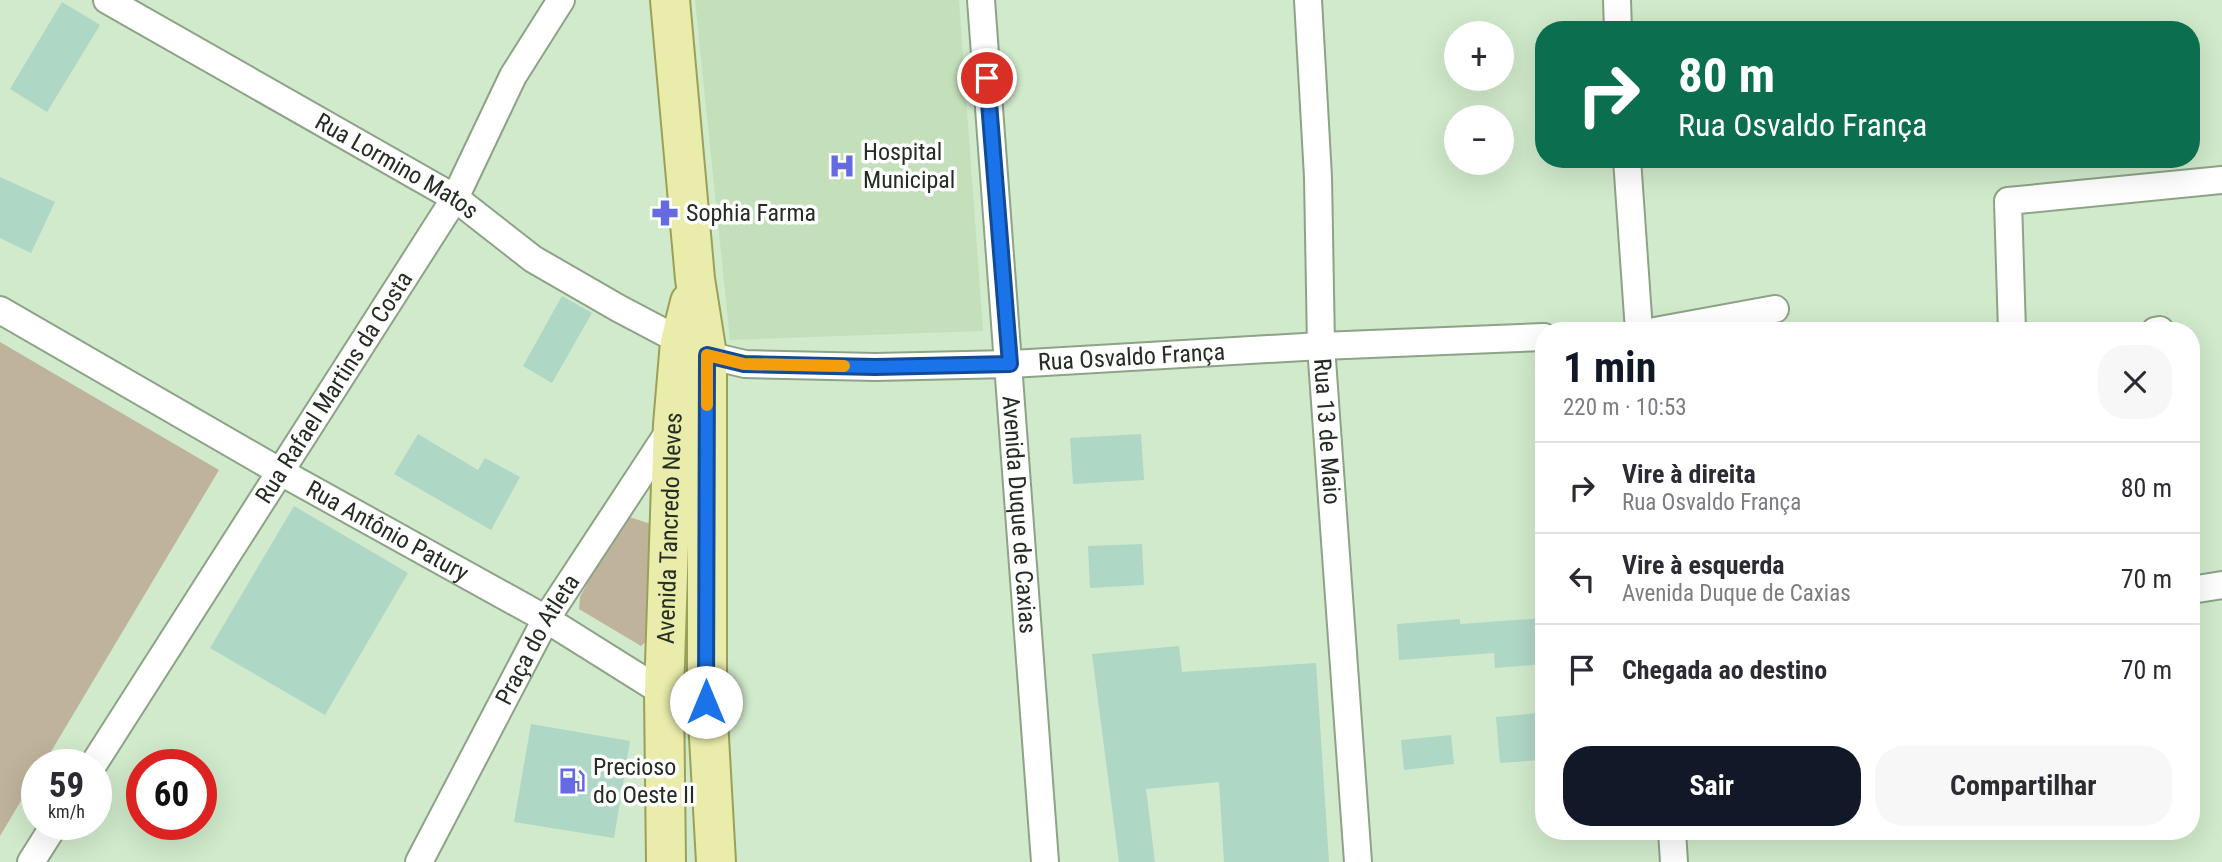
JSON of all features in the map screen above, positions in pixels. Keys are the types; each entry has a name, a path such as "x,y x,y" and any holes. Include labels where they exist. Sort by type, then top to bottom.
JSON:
{"main road":[{"name":"Avenida Tancredo Neves","path":"670,0 695,279 693,349 706,702 716,862"},
{"name":"Avenida Tancredo Neves","path":"666,862 664,694 673,425 693,349"}],"street":[{"name":"Rua Lormino Matos","path":"107,0 455,198 533,260 693,349"},
{"name":"Rua Rafael Martins da Costa","path":"103,749 455,198 513,76 561,0"},
{"name":"Avenida Duque de Caxias","path":"981,0 1045,862"},
{"name":"Rua 13 de Maio","path":"1308,0 1318,177 1321,346 1358,862"},
{"path":"1617,0 1618,21"},
{"path":"1628,168 1638,322"},
{"path":"2012,322 2008,201 2222,180"},
{"path":"1704,322 1775,309"},
{"name":"Rua Antônio Patury","path":"0,310 279,471 546,619 664,694"},
{"name":"Rua Osvaldo França","path":"693,349 744,364 875,367 1010,364 1321,346 1535,337"},
{"name":"Praça do Atleta","path":"419,862 546,619 673,425"},
{"path":"2200,589 2222,585"},
{"path":"664,694 706,702"},
{"path":"32,862 45,840"},
{"path":"1673,840 1674,862"}],"shaded area":[{"name":"Hospital Municipal","path":"695,0 959,0 983,331 730,340"},
{"path":"0,342 219,470 53,749 21,749 21,801 0,836"},
{"path":"623,515 654,525 649,639 641,646 579,609 580,597"}],"building":[{"path":"62,2 100,25 47,112 10,89"},
{"path":"0,177 55,202 31,253 0,238"},
{"path":"562,296 592,313 552,383 523,366"},
{"path":"418,434 478,470 485,458 520,477 491,530 394,474"},
{"path":"1141,434 1144,480 1073,484 1070,438"},
{"path":"294,506 408,573 325,715 210,648"},
{"path":"1142,544 1144,585 1090,588 1088,546"},
{"path":"1460,619 1460,624 1535,619 1535,665 1495,668 1494,653 1399,660 1397,624"},
{"path":"1179,646 1182,672 1316,663 1329,862 1224,862 1219,782 1146,789 1155,862 1119,862 1092,654"},
{"path":"1535,713 1535,761 1500,763 1496,717"},
{"name":"Precioso do Oeste II","path":"531,724 630,741 614,838 514,822"},
{"path":"1451,735 1454,764 1404,770 1401,740"}],"slow traffic":[{"path":"707,405 707,355 744,364 844,366"}],"place":[{"name":"Hospital Municipal","path":"842,166"},
{"name":"Sophia Farma","path":"665,213"},
{"name":"Precioso do Oeste II","path":"572,781"}],"route":[{"path":"706,702 707,355 744,364 875,367 1010,364 987,78"}]}
